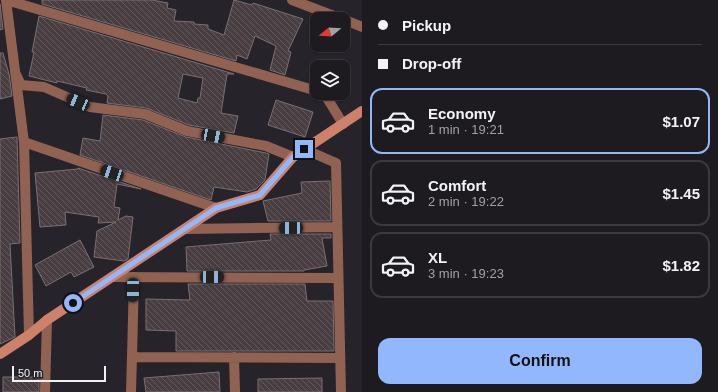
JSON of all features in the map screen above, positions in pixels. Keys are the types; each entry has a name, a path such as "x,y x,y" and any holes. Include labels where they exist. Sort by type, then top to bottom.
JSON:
{"main road":[{"path":"0,354 29,335 47,320 216,208 260,195 293,157 362,111"}],"street":[{"path":"29,335 24,142 13,66 6,0 310,89"},
{"path":"292,0 324,12"},
{"path":"350,22 362,27"},
{"path":"13,66 21,85 44,87 90,107 145,114 187,131 266,146 293,157"},
{"path":"328,100 343,124"},
{"path":"24,142 216,208"},
{"path":"304,149 336,163 340,392"},
{"path":"185,229 337,227"},
{"path":"112,277 338,278"},
{"path":"131,392 134,277"},
{"path":"45,392 47,320"},
{"path":"132,357 340,358"},
{"path":"234,358 235,392"}],"building":[{"path":"42,0 152,0 168,3 167,8 176,10 174,21 194,22 194,24 208,25 208,29 224,35 234,0 252,5 253,3 303,19 288,51 291,52 285,75 270,70 276,46 255,36 247,59 237,55 236,61 42,4"},
{"path":"0,4 3,29 0,30"},
{"path":"39,16 234,74 227,74 221,113 238,116 234,133 189,125 146,108 107,103 108,96 106,94 86,90 87,88 29,76 34,52 32,52","holes":["183,74 203,78 200,98 198,98 197,103 178,98"]},
{"path":"0,53 3,53 9,74 12,96 0,99"},
{"path":"276,100 313,112 305,137 268,125"},
{"path":"103,115 143,120 186,137 269,154 265,180 256,189 247,192 214,187 211,200 80,155 83,138 100,141"},
{"path":"17,137 20,243 10,244 15,337 0,344 0,139"},
{"path":"78,168 141,189 117,184 114,207 120,208 118,220 126,216 133,217 128,259 124,261 94,257 97,231 116,222 98,223 99,217 65,212 66,225 40,227 35,173"},
{"path":"330,181 331,221 268,221 263,201 302,193 301,182"},
{"path":"270,234 331,234 331,238 322,238 327,266 304,271 187,271 186,247 271,240"},
{"path":"80,240 94,267 74,277 71,272 46,286 35,265"},
{"path":"188,284 305,284 307,301 333,301 334,351 176,351 176,331 146,330 146,299 190,300"},
{"path":"219,372 220,392 146,392 144,378"},
{"path":"3,377 39,377 39,392 3,392"},
{"path":"322,378 322,392 258,392 258,379"}],"route":[{"path":"73,303 216,208 260,195 293,157 304,149"}]}
